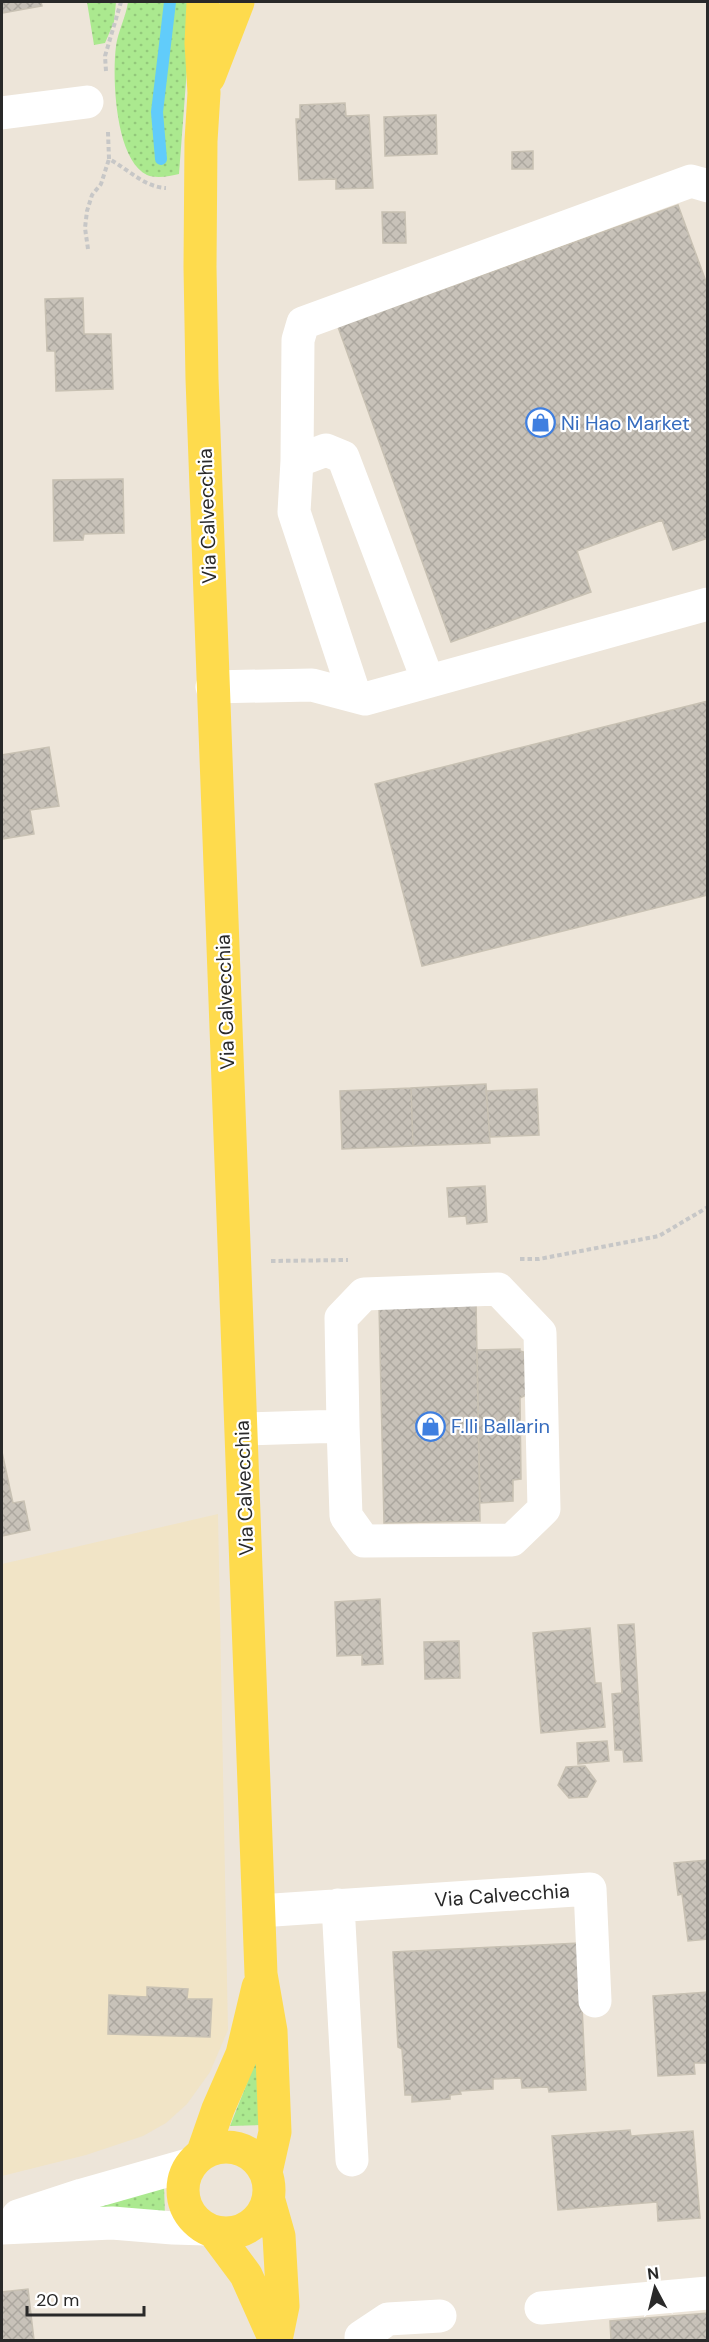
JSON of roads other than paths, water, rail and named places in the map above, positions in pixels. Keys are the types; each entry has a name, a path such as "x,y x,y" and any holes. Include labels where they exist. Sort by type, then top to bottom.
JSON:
{"main road":[{"name":"Via Calvecchia","path":"203,2 201,43 204,93 200,189 201,368 261,1974 271,2031 275,2133 267,2186 279,2235 283,2306 275,2340"},
{"name":"Via Calvecchia","path":"204,93 238,2"},
{"name":"Via Calvecchia","path":"197,2158 242,2055 261,1974"},
{"path":"217,2147 232,2147 246,2151 258,2160 267,2186 263,2213 254,2224 241,2231 228,2233 210,2230 196,2222 184,2200 185,2175 197,2158 217,2147"},
{"name":"Via Calvecchia","path":"210,2230 246,2275 275,2340"}],"street":[{"path":"2,113 101,102"},
{"path":"355,696 294,512 297,461 298,340 303,323 691,180 708,186"},
{"path":"297,461 326,450 343,457 428,681"},
{"path":"212,687 312,685 365,699 708,604"},
{"path":"498,1289 540,1333 544,1509 512,1540 364,1541 346,1516 343,1426 341,1318 364,1294 498,1289"},
{"path":"242,1429 343,1426"},
{"name":"Via Calvecchia","path":"259,1911 590,1889 595,2001"},
{"path":"338,1905 352,2160"},
{"path":"2,2222 197,2158"},
{"path":"2,2228 112,2223 210,2230"},
{"path":"541,2308 708,2293"},
{"path":"361,2340 361,2337 388,2319 440,2316"}],"waterway":[{"path":"161,159 157,112 170,2"}],"place":[{"name":"Ni Hao Market","path":"540,423"},
{"name":"F.lli Ballarin","path":"430,1426"}]}
